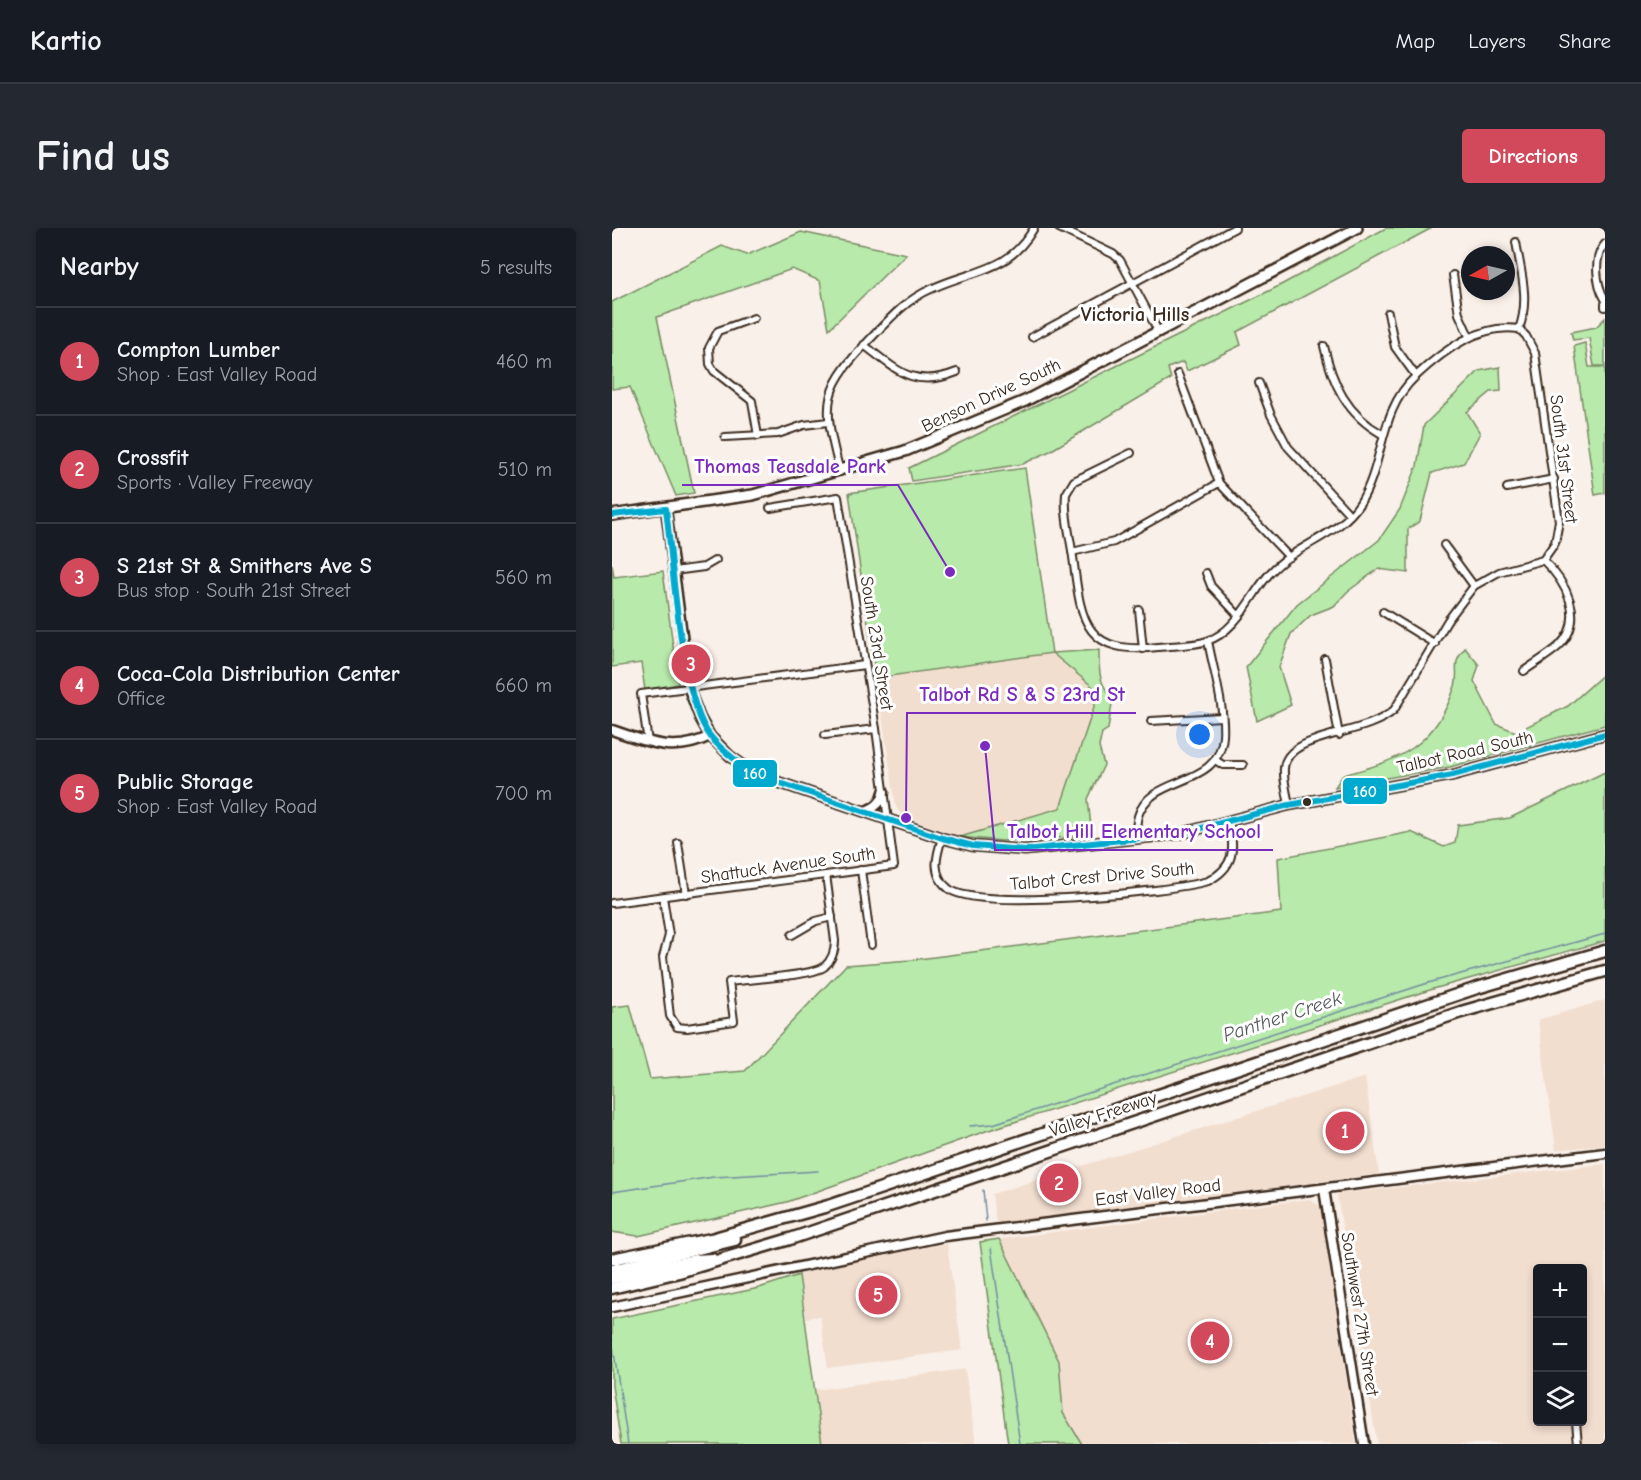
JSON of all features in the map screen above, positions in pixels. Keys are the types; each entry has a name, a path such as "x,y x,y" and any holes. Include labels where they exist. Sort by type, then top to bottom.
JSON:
{"highway":[{"name":"Valley Freeway","path":"612,1259 711,1239 828,1206 1012,1142 1477,988 1605,951"},
{"path":"1544,968 1558,968 1605,956"},
{"name":"Valley Freeway","path":"612,1288 727,1258 1461,1012 1605,971"},
{"path":"612,1270 706,1248 783,1226 820,1214 828,1206"},
{"path":"612,1278 696,1260 727,1258"}],"main road":[{"name":"Benson Drive South","path":"612,515 753,495 840,472 905,451 970,426 1025,400 1357,228"}],"street":[{"path":"840,472 828,422 831,394 842,368 915,297 1006,261 1025,243 1034,228"},
{"path":"1059,228 1113,254 1158,331"},
{"path":"1032,337 1236,228"},
{"path":"1131,453 1069,485 1065,502 1079,603 1086,622 1098,639 1122,649 1143,649 1208,641 1239,616 1273,570 1289,557 1340,525 1350,515 1360,502 1369,483 1382,434 1399,397 1416,376 1469,336 1497,327 1519,329 1526,313 1526,300 1516,242"},
{"path":"1605,244 1597,260 1601,292 1605,299"},
{"path":"1453,275 1460,314 1469,336"},
{"path":"1388,313 1395,347 1416,376"},
{"path":"754,318 718,331 710,342 709,357 714,371 752,401 758,436"},
{"name":"South 31st Street","path":"1519,329 1526,336 1535,353 1554,479 1558,534 1543,560"},
{"path":"864,345 917,380 932,380 957,372"},
{"path":"1324,346 1329,370 1346,402 1367,426 1382,434"},
{"path":"1178,374 1219,483 1289,557"},
{"path":"1259,383 1271,415 1288,447 1350,515"},
{"path":"725,437 778,434 804,425 828,422"},
{"path":"1507,488 1554,479"},
{"path":"1072,552 1114,542 1219,483"},
{"name":"South 23rd Street","path":"770,508 838,497 876,729 894,866"},
{"name":"Talbot Road South","path":"666,509 689,689 700,718 711,736 730,756 757,775 942,838 973,846 1025,850 1179,834 1289,805 1453,775 1605,734"},
{"path":"1444,545 1474,586"},
{"path":"674,571 704,567 717,560"},
{"path":"1289,805 1284,777 1286,758 1305,742 1339,735 1384,719 1394,710 1448,620 1474,586 1499,572 1543,560 1555,572 1569,595 1572,618 1564,639 1558,646 1524,670"},
{"path":"1206,573 1211,586 1239,616"},
{"path":"1139,610 1143,649"},
{"path":"1383,612 1435,644"},
{"path":"1136,839 1138,816 1150,798 1168,787 1191,779 1215,760 1223,735 1222,717 1208,641"},
{"path":"1325,659 1339,735"},
{"path":"648,742 641,694 865,665"},
{"path":"1151,721 1222,717"},
{"path":"825,735 876,729"},
{"path":"612,730 648,742 677,747 697,743 711,736"},
{"path":"1215,760 1223,765 1244,765"},
{"path":"866,812 876,807 884,792"},
{"name":"Talbot Crest Drive South","path":"942,838 936,866 943,883 950,890 980,898 1022,901 1208,880 1225,870 1231,861 1234,850 1229,822"},
{"name":"Shattuck Avenue South","path":"678,843 686,894"},
{"name":"Shattuck Avenue South","path":"612,903 894,866"},
{"path":"861,870 871,945"},
{"path":"663,897 669,935 663,957 673,1023 687,1028 734,1021 729,982 816,971 832,957 835,949 826,874"},
{"path":"792,935 816,921 832,917"},
{"name":"East Valley Road","path":"612,1307 945,1236 1605,1153"},
{"name":"Southwest 27th Street","path":"1324,1189 1364,1444"},
{"path":"1576,1426 1578,1444"}],"shaded area":[{"path":"1052,653 1103,685 1064,809 960,837 902,816 896,807 876,678"},
{"path":"1605,1000 1605,1145 1556,1150 1538,1020"},
{"path":"1365,1077 1379,1174 996,1224 992,1194"},
{"path":"1605,1164 1605,1444 1377,1444 1337,1194"},
{"path":"1309,1199 1320,1206 1356,1444 1082,1444 1063,1413 1059,1361 999,1239"},
{"path":"947,1244 962,1350 828,1368 820,1316 806,1318 799,1275 876,1255"},
{"path":"965,1369 976,1444 822,1444 815,1390"}],"green space":[{"path":"1386,228 1432,228 1237,332 1241,345 1187,371 1183,362 1168,368 1171,379 1050,451 1023,464 912,481 909,468 1277,287"},
{"path":"801,232 906,254 829,329 820,281 792,269 657,317 694,493 676,496 630,387 612,389 612,302 722,246 747,255"},
{"path":"1605,318 1605,366 1594,366 1589,338 1573,340 1571,332 1596,327"},
{"path":"1585,343 1589,367 1605,367 1605,493 1595,495 1574,346"},
{"path":"1500,367 1501,391 1491,392 1467,412 1480,433 1464,463 1432,473 1420,521 1408,529 1408,573 1378,569 1347,592 1334,606 1311,615 1291,634 1279,667 1291,705 1257,721 1246,667 1297,604 1379,540 1400,509 1417,466 1424,425 1479,371"},
{"path":"1025,468 1052,653 876,678 849,493"},
{"path":"612,564 614,577 663,571 678,684 645,690 641,663 612,667"},
{"path":"1465,648 1479,665 1474,681 1496,724 1516,732 1568,706 1605,673 1605,725 1450,767 1335,787 1343,775 1398,756 1413,748 1426,737 1447,707 1455,686 1458,659"},
{"path":"1099,650 1099,670 1102,682 1113,697 1108,729 1102,733 1099,747 1104,765 1088,799 1092,836 1002,841 960,837 1060,808 1099,692 1052,653"},
{"path":"1605,772 1605,941 1433,989 986,1131 787,1202 638,1236 612,1232 612,1007 630,1005 650,1079 745,1071 846,965 911,960 1281,912 1278,858 1411,832 1444,847 1455,843 1458,825 1510,818"},
{"path":"999,1239 1059,1361 1063,1413 1082,1444 1008,1444 980,1242"},
{"path":"799,1275 822,1444 621,1444 612,1386 612,1319 759,1288"}],"waterway":[{"name":"Panther Creek","path":"970,1126 993,1124 1428,983 1605,934"},
{"path":"612,1192 714,1177 818,1171"},
{"name":"Panther Creek","path":"983,1190 986,1221"},
{"name":"Panther Creek","path":"991,1248 1020,1444"},
{"path":"612,1339 628,1444"}],"transit line":[{"name":"160","path":"666,509 685,662 700,718 716,743 757,775 942,838 973,846 1025,850 1179,834 1289,805 1453,775 1605,734"},
{"name":"160","path":"612,515 666,509"}],"place":[{"name":"Thomas Teasdale Park","path":"950,572"},
{"name":"S 21st St & Smithers Ave S","path":"691,664"},
{"name":"Talbot Hill Elementary School","path":"985,746"},
{"name":"Talbot Rd S & S 23rd St","path":"906,818"},
{"name":"Compton Lumber","path":"1345,1131"},
{"name":"Crossfit","path":"1059,1183"},
{"name":"Public Storage","path":"878,1295"},
{"name":"Coca-Cola Distribution Center","path":"1210,1341"}],"district":[{"name":"Victoria Hills","path":"1135,314"}]}
